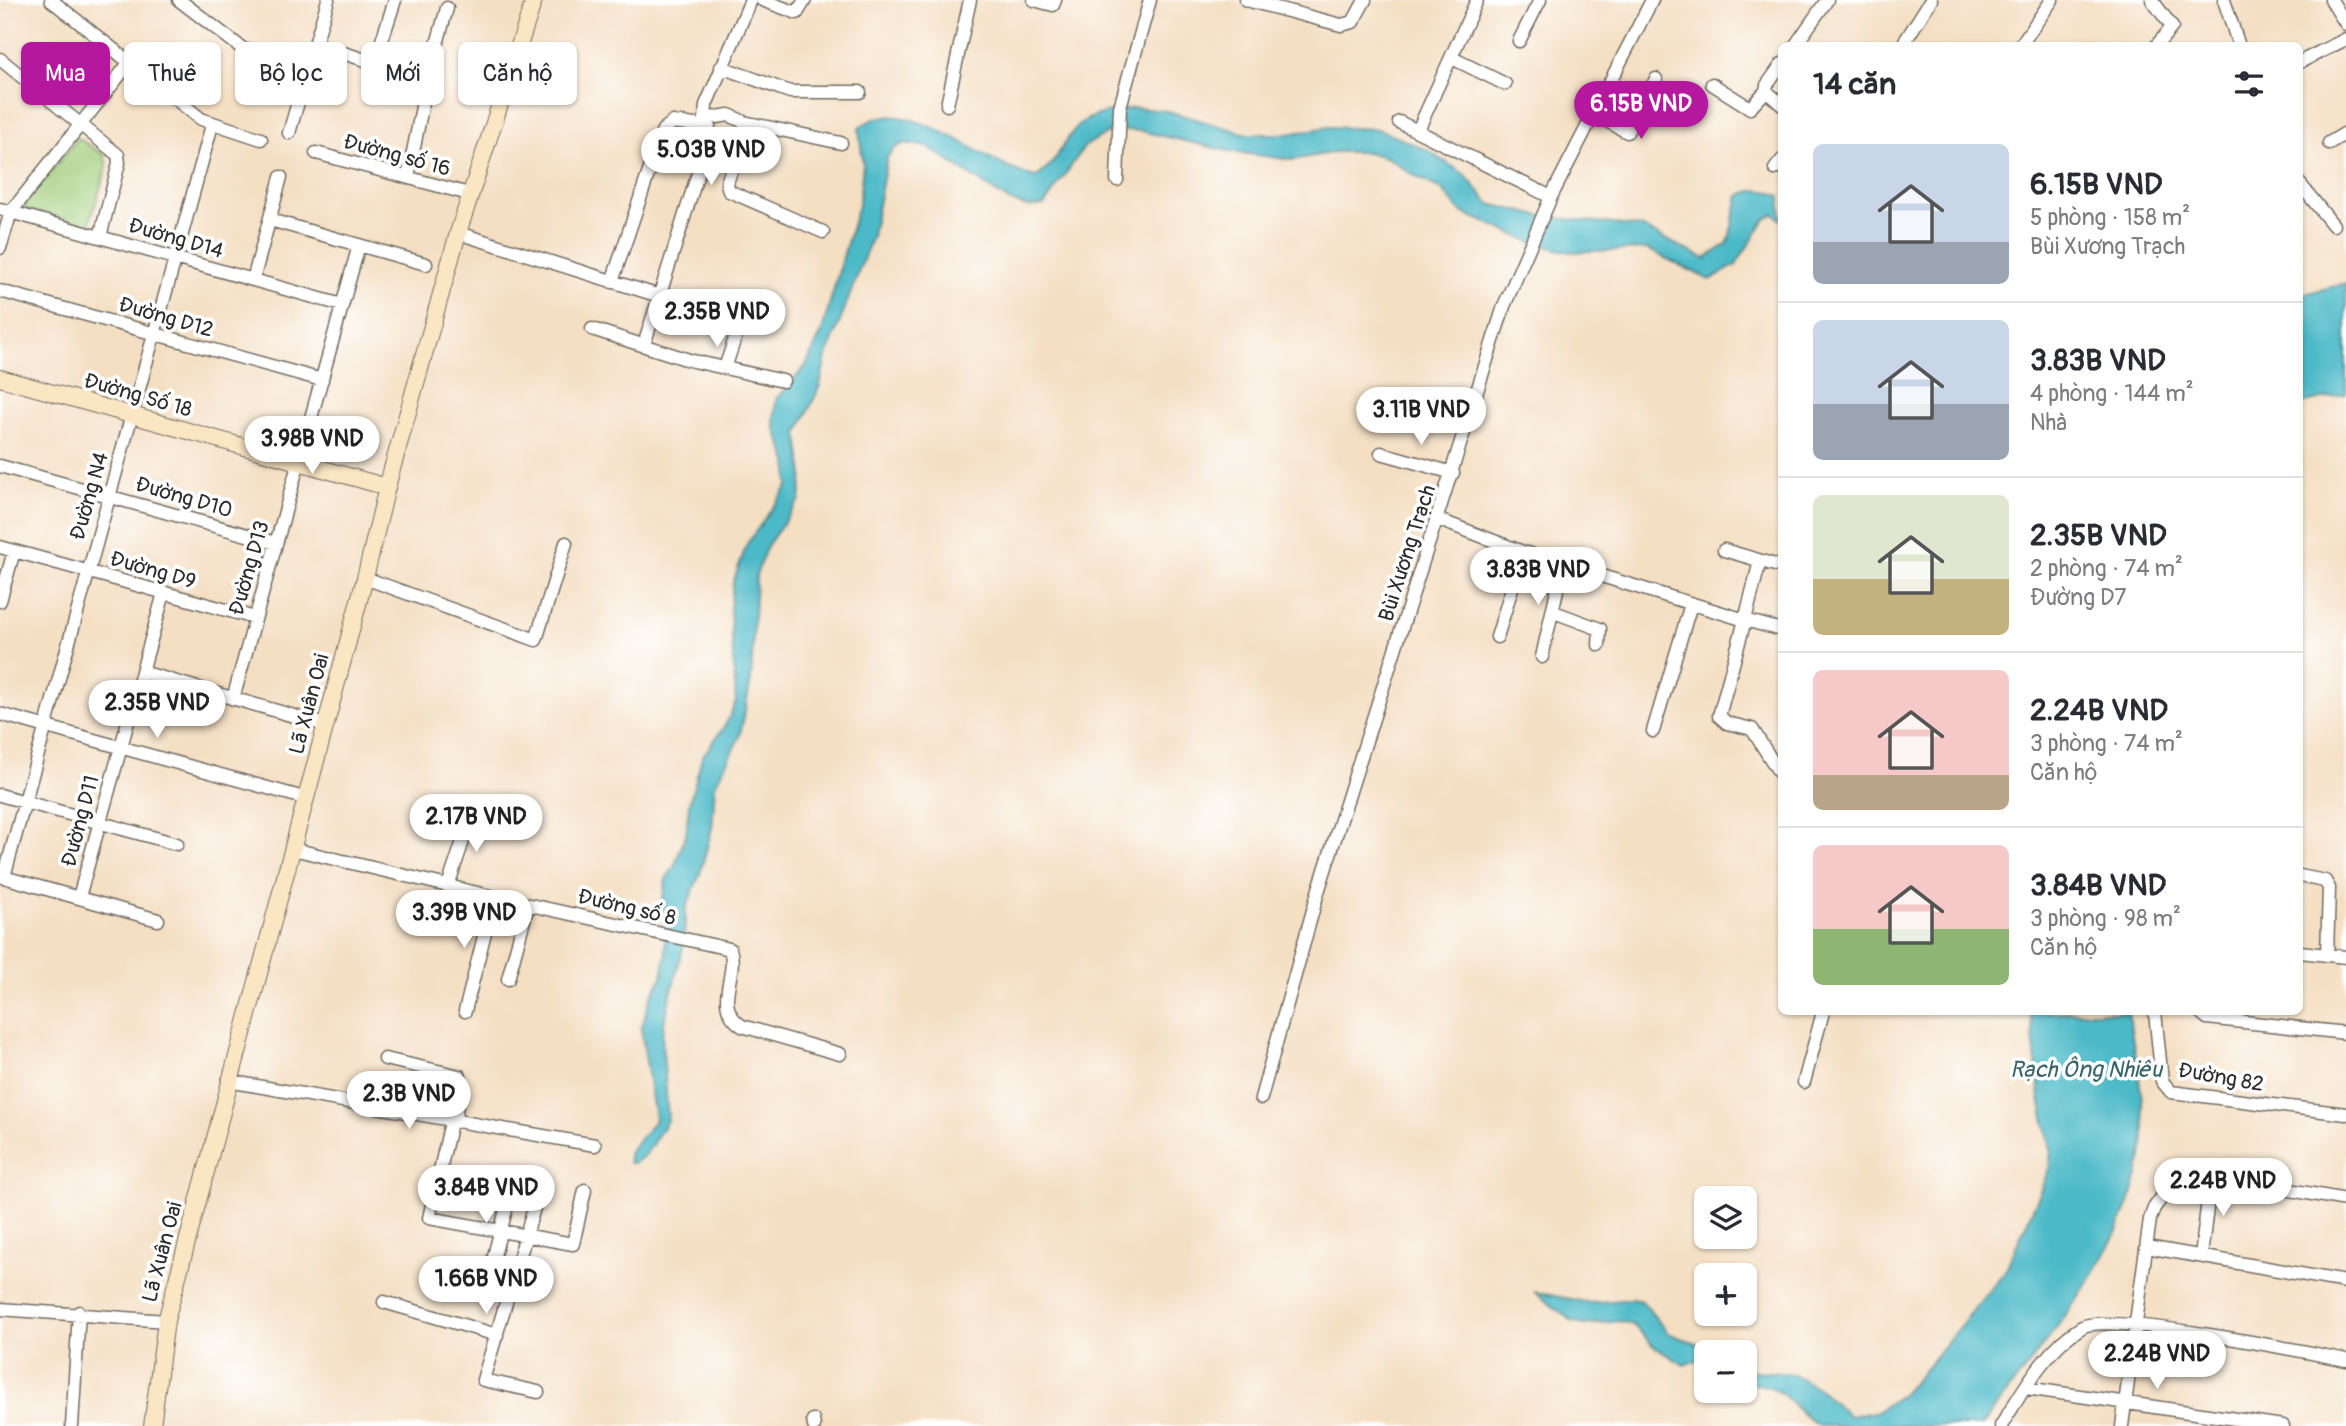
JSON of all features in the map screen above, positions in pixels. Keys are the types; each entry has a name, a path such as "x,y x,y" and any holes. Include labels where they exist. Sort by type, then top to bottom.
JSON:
{"main road":[{"name":"Lã Xuân Oai","path":"152,1426 166,1321 228,1081 293,849 304,798 365,578 387,487 469,194 533,0"},
{"name":"Đường Số 18","path":"0,378 387,487"}],"street":[{"path":"52,0 124,57"},
{"path":"179,0 235,43"},
{"path":"316,42 328,0"},
{"path":"381,42 395,0"},
{"path":"644,345 710,135 706,106 751,0"},
{"path":"762,0 797,13 805,0"},
{"path":"947,105 970,0"},
{"path":"1034,0 1053,5 1055,0"},
{"path":"1117,180 1121,104 1150,0"},
{"path":"1246,0 1341,25 1353,22 1365,0"},
{"path":"1418,130 1476,0"},
{"path":"1519,41 1540,0"},
{"name":"Bùi Xương Trạch","path":"1261,1098 1318,892 1504,306 1549,203 1652,0"},
{"path":"1798,42 1827,0"},
{"path":"1905,42 1931,0"},
{"path":"2023,42 2052,0"},
{"path":"2152,0 2172,27 2159,42"},
{"path":"2224,0 2238,42"},
{"path":"2331,0 2346,24"},
{"path":"438,42 447,8"},
{"path":"2303,60 2346,39"},
{"path":"1452,58 1505,84"},
{"path":"0,59 116,152 119,159 100,237"},
{"path":"721,67 790,92 860,92"},
{"path":"0,248 5,210 124,69"},
{"path":"1712,84 1750,108 1766,91 1778,70"},
{"path":"1594,114 1627,132 1657,79"},
{"path":"1766,91 1778,102"},
{"path":"186,105 212,125 261,139"},
{"path":"289,133 296,105"},
{"path":"408,177 423,105"},
{"path":"612,282 663,130 673,122 707,123 729,115 744,122 841,143"},
{"path":"744,122 745,129 727,183 729,191 823,232"},
{"path":"1399,122 1549,203"},
{"name":"Đường N4","path":"2,877 212,125"},
{"path":"2329,144 2346,133"},
{"name":"Đường số 16","path":"316,153 469,194"},
{"path":"253,280 281,177"},
{"path":"2303,188 2333,225"},
{"name":"Đường D14","path":"5,210 342,305"},
{"path":"270,220 426,264"},
{"path":"458,233 701,309 720,312 732,310 740,314 741,320 725,368"},
{"name":"Đường D13","path":"233,699 359,245"},
{"name":"Đường D12","path":"0,291 322,380"},
{"path":"592,329 725,368 783,381"},
{"path":"1381,453 1453,473"},
{"name":"Đường D10","path":"0,466 276,543"},
{"path":"1438,520 1523,552 1778,629"},
{"path":"365,578 536,640 566,543"},
{"name":"Đường D9","path":"0,547 255,618"},
{"path":"1724,550 1778,566"},
{"path":"0,601 14,551"},
{"path":"1497,637 1523,552"},
{"path":"1760,561 1719,716 1727,723 1752,729 1778,771"},
{"path":"1542,657 1563,564"},
{"name":"Đường D11","path":"79,897 164,593"},
{"path":"1653,731 1691,604"},
{"path":"1554,612 1600,629 1599,645"},
{"path":"142,672 325,725"},
{"path":"0,714 304,798"},
{"path":"0,795 177,844"},
{"path":"449,886 473,811"},
{"name":"Đường số 8","path":"293,849 528,905 661,932 688,942 732,951 726,1004 734,1020 742,1026 841,1054"},
{"path":"2,877 158,920"},
{"path":"2303,877 2325,881 2329,888 2327,955"},
{"path":"465,1011 494,897"},
{"path":"508,979 528,905"},
{"path":"2303,952 2346,957"},
{"path":"1804,1082 1822,1015"},
{"name":"Đường 82","path":"2155,1015 2162,1081 2171,1092 2346,1114"},
{"path":"2204,1015 2207,1018 2346,1033"},
{"path":"385,1059 460,1076 453,1122 429,1218 573,1244 585,1190"},
{"path":"228,1081 595,1145"},
{"path":"2122,1426 2154,1208 2176,1178 2192,1174 2211,1176 2346,1200"},
{"path":"2202,1256 2211,1176"},
{"path":"538,1392 483,1380 542,1181"},
{"path":"489,1275 513,1183"},
{"path":"2147,1247 2346,1282"},
{"path":"384,1302 497,1335"},
{"path":"0,1320 0,1309 79,1312 166,1321"},
{"path":"72,1426 79,1312"},
{"path":"2001,1426 2026,1388 2061,1344 2084,1325 2137,1325 2282,1346 2346,1360"},
{"path":"2026,1388 2283,1426"}],"green space":[{"path":"78,138 104,155 107,166 89,225 21,209"}],"water":[{"path":"1135,108 1168,111 1247,134 1287,134 1329,127 1378,129 1427,150 1464,174 1490,204 1540,216 1641,227 1705,259 1728,243 1739,196 1760,190 1778,195 1778,217 1774,214 1765,219 1736,265 1710,280 1647,249 1570,252 1536,244 1461,212 1441,189 1388,158 1367,152 1336,152 1293,160 1228,151 1141,131 1113,130 1085,146 1044,205 1028,207 1009,201 928,147 905,143 894,148 887,158 872,236 825,361 820,386 798,433 803,475 800,500 767,546 756,575 751,680 740,736 715,785 712,828 700,874 686,908 683,948 665,1017 662,1036 668,1119 646,1154 635,1163 629,1163 631,1151 655,1119 641,1029 650,999 662,977 666,954 663,898 666,879 674,867 686,834 689,804 702,757 726,724 736,702 730,609 733,582 747,544 788,486 788,462 774,424 776,399 805,367 821,334 859,201 863,165 859,128 878,118 900,117 923,123 996,161 1037,177 1051,164 1078,126 1105,113"},
{"path":"2346,283 2346,394 2303,403 2303,294"},
{"name":"Rạch Ông Nhiêu","path":"2030,1015 2129,1015 2144,1127 2140,1166 2128,1206 2086,1285 1982,1426 1818,1426 1778,1391 1757,1384 1757,1371 1793,1374 1818,1388 1849,1416 1876,1412 1902,1394 2005,1271 2037,1200 2049,1168 2051,1150 2041,1104"},
{"path":"1534,1292 1591,1303 1631,1299 1642,1301 1668,1333 1694,1343 1694,1361 1684,1365 1655,1347 1633,1325 1620,1321 1584,1325 1571,1320"}]}
